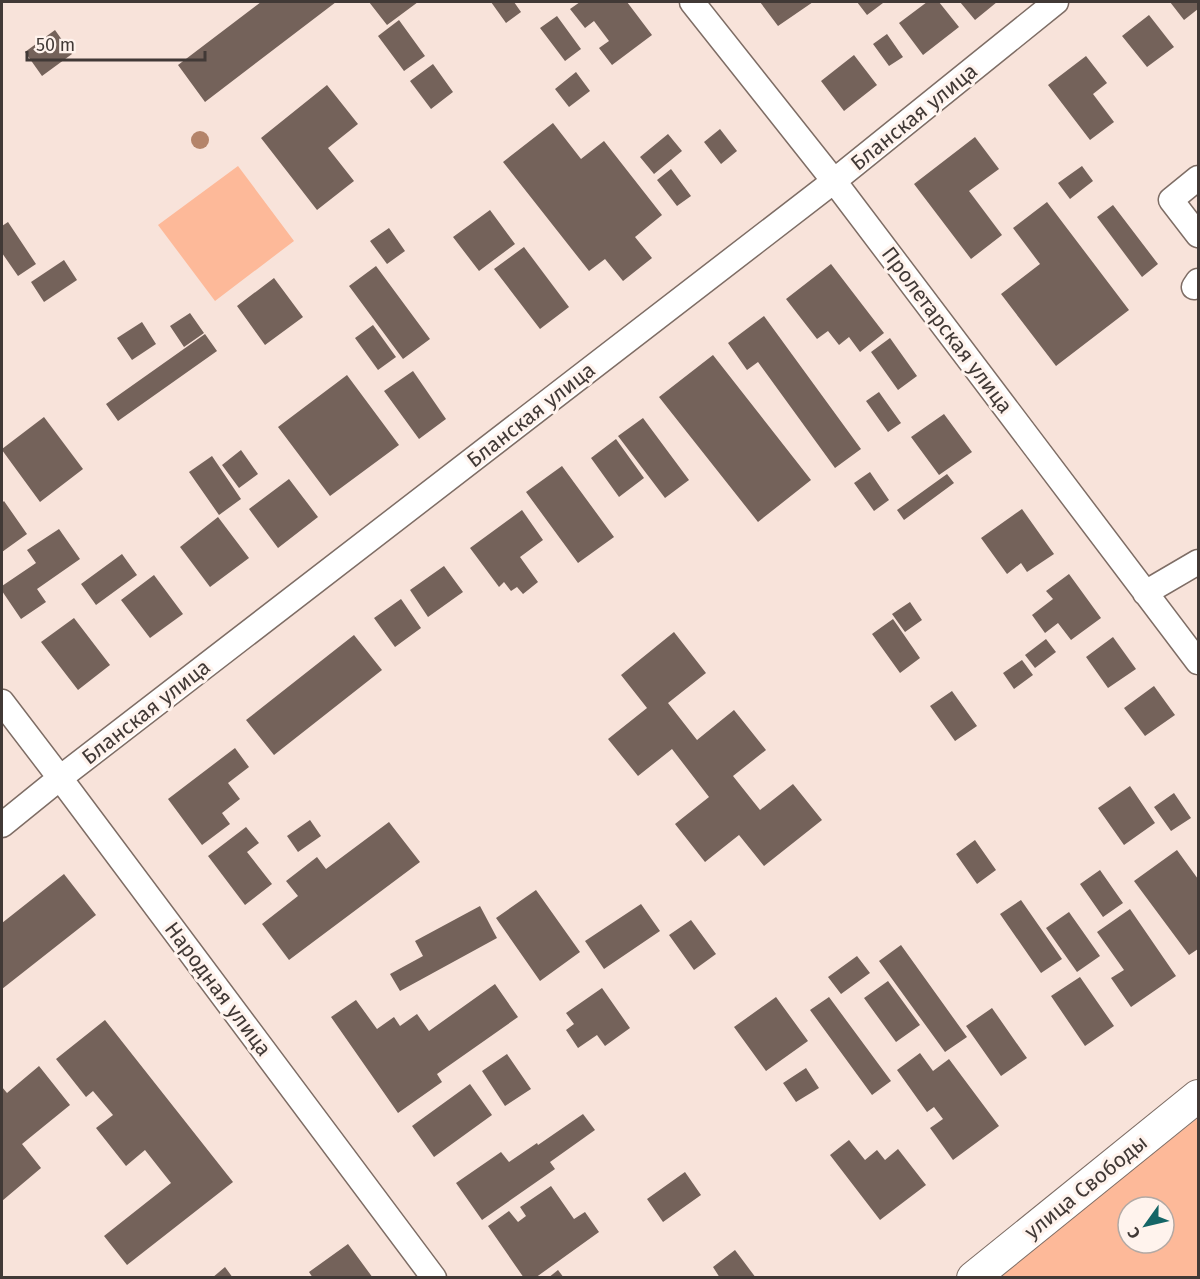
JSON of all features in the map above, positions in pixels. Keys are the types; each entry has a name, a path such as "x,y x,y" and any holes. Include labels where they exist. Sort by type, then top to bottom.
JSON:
{"main road":[{"name":"улица Свободы","path":"973,1278 1198,1096"}],"street":[{"name":"Пролетарская улица","path":"692,2 834,181 1198,662"},
{"name":"Бланская улица","path":"2,825 834,181 1056,2"},
{"path":"1198,178 1172,200 1198,235"},
{"path":"1145,593 1198,562"},
{"name":"Народная улица","path":"2,702 434,1278"}],"shaded area":[{"path":"238,166 294,241 215,301 158,225"},
{"path":"1198,1118 1198,1277 996,1277"}],"building":[{"path":"261,2 336,2 205,102 178,65"},
{"path":"369,2 418,2 387,25"},
{"path":"491,2 514,2 521,12 506,23"},
{"path":"580,2 627,2 652,35 612,65 599,48 609,41 594,21 585,28 570,9"},
{"path":"760,2 813,2 778,26"},
{"path":"857,2 881,2 883,3 867,15"},
{"path":"927,2 939,2 959,27 923,55 899,23"},
{"path":"960,2 997,2 975,20"},
{"path":"1170,2 1198,2 1198,9 1184,20"},
{"path":"1149,15 1174,47 1147,67 1122,36"},
{"path":"557,16 581,49 565,61 540,28"},
{"path":"399,20 425,56 404,71 378,36"},
{"path":"55,30 72,54 42,76 25,52"},
{"path":"887,34 903,57 889,66 873,44"},
{"path":"854,55 877,85 844,111 821,81"},
{"path":"1086,56 1107,83 1093,94 1114,122 1090,140 1048,85"},
{"path":"433,64 453,92 431,109 410,81"},
{"path":"576,72 590,91 569,107 555,89"},
{"path":"327,85 358,124 328,148 354,181 317,210 261,138"},
{"path":"553,123 581,159 604,141 662,215 635,237 652,258 623,281 605,259 589,271 503,162"},
{"path":"720,129 737,151 721,164 704,142"},
{"path":"668,134 682,151 654,174 640,157"},
{"path":"975,137 999,169 969,191 1002,235 971,259 914,184"},
{"path":"1082,166 1093,181 1070,199 1058,183"},
{"path":"671,169 691,196 677,206 657,180"},
{"path":"1047,202 1129,310 1056,366 1001,294 1040,264 1013,228"},
{"path":"1113,205 1158,264 1142,277 1097,217"},
{"path":"490,210 515,244 479,271 453,237"},
{"path":"8,222 36,264 18,276 2,253 2,226"},
{"path":"389,228 405,251 387,264 370,241"},
{"path":"524,247 569,307 540,329 494,269"},
{"path":"64,260 77,280 44,302 31,282"},
{"path":"831,264 884,333 860,352 849,337 839,345 828,331 817,339 786,299"},
{"path":"376,266 430,339 403,359 349,286"},
{"path":"274,278 303,317 265,345 237,306"},
{"path":"190,313 204,333 184,347 170,326"},
{"path":"764,316 861,449 835,468 758,362 747,370 728,343"},
{"path":"142,322 156,344 132,360 117,338"},
{"path":"373,325 396,357 378,370 355,338"},
{"path":"205,334 217,351 118,421 106,404"},
{"path":"890,338 917,376 898,390 871,352"},
{"path":"713,355 811,480 758,522 659,397"},
{"path":"413,371 446,419 419,439 384,391"},
{"path":"347,375 399,445 330,496 278,427"},
{"path":"879,392 901,423 888,432 866,401"},
{"path":"944,414 972,452 939,475 911,437"},
{"path":"44,417 83,469 40,502 2,449"},
{"path":"643,418 689,480 665,498 618,436"},
{"path":"616,439 644,478 619,497 591,458"},
{"path":"241,450 258,474 239,488 222,465"},
{"path":"212,456 241,499 219,515 189,472"},
{"path":"562,466 614,537 578,563 526,492"},
{"path":"870,472 889,500 874,511 854,483"},
{"path":"947,474 954,483 904,520 897,510"},
{"path":"289,479 318,517 278,548 249,509"},
{"path":"4,501 27,534 2,552 2,503"},
{"path":"1022,509 1054,554 1027,572 1021,563 1007,574 981,538"},
{"path":"522,510 543,540 520,557 538,582 523,594 517,587 511,591 504,582 499,587 470,548"},
{"path":"218,517 249,558 210,587 180,547"},
{"path":"59,529 80,559 37,589 46,602 21,619 2,591 2,586 36,563 27,550"},
{"path":"122,554 137,575 96,605 81,584"},
{"path":"444,566 463,592 428,617 410,590"},
{"path":"1069,574 1101,618 1071,640 1058,623 1045,633 1032,615 1053,599 1046,591"},
{"path":"154,575 183,614 150,638 121,600"},
{"path":"401,599 421,628 395,647 374,618"},
{"path":"910,602 922,620 905,632 892,614"},
{"path":"74,618 110,665 78,690 41,642"},
{"path":"893,619 920,658 900,673 872,634"},
{"path":"674,632 706,673 668,703 697,740 734,710 766,750 733,776 760,810 793,784 822,820 764,866 739,835 705,862 675,824 709,797 672,749 638,776 608,739 647,708 621,675"},
{"path":"354,635 382,670 274,755 246,720"},
{"path":"1113,637 1136,669 1108,688 1086,657"},
{"path":"1046,639 1056,652 1035,668 1025,655"},
{"path":"1022,660 1033,675 1014,689 1003,673"},
{"path":"1154,686 1175,715 1145,736 1124,708"},
{"path":"952,691 977,726 955,741 930,706"},
{"path":"235,748 249,767 228,783 240,799 222,813 230,824 202,845 168,799"},
{"path":"1130,786 1155,823 1124,845 1098,808"},
{"path":"1174,793 1191,818 1171,831 1154,807"},
{"path":"310,820 321,836 298,852 287,836"},
{"path":"389,822 420,862 289,960 262,924 298,896 286,881 317,857 326,869"},
{"path":"246,827 259,843 247,852 272,884 245,905 208,856"},
{"path":"975,840 996,870 977,884 956,854"},
{"path":"1177,850 1198,879 1198,949 1189,955 1134,881"},
{"path":"1100,870 1123,903 1103,917 1080,884"},
{"path":"64,874 96,915 2,989 2,923"},
{"path":"536,890 580,952 540,981 496,918"},
{"path":"1021,900 1062,959 1041,973 1000,914"},
{"path":"641,904 660,931 604,969 585,941"},
{"path":"480,906 497,938 400,991 390,974 423,956 415,941"},
{"path":"1130,909 1176,976 1131,1007 1111,978 1124,970 1097,932"},
{"path":"1069,912 1100,956 1077,972 1046,928"},
{"path":"691,920 716,954 694,970 669,935"},
{"path":"901,945 967,1037 945,1052 879,961"},
{"path":"857,956 870,973 841,994 828,977"},
{"path":"1080,977 1114,1026 1085,1046 1051,996"},
{"path":"888,981 920,1025 896,1042 864,998"},
{"path":"495,984 518,1017 437,1074 442,1082 398,1113 331,1017 356,1000 377,1029 394,1017 400,1026 417,1014 429,1031"},
{"path":"602,988 630,1028 605,1046 597,1035 578,1048 566,1030 574,1024 566,1013"},
{"path":"776,997 808,1041 766,1071 734,1027"},
{"path":"829,997 891,1081 872,1095 810,1010"},
{"path":"992,1008 1027,1058 1001,1076 966,1026"},
{"path":"105,1020 233,1182 127,1265 104,1236 171,1183 145,1150 126,1166 96,1128 113,1115 93,1091 86,1097 56,1059"},
{"path":"920,1053 933,1071 949,1059 999,1126 953,1160 930,1128 943,1119 934,1107 927,1112 897,1070"},
{"path":"507,1054 531,1089 505,1106 482,1071"},
{"path":"39,1066 70,1105 22,1144 41,1168 2,1201 2,1087 7,1093"},
{"path":"806,1068 819,1088 796,1102 783,1083"},
{"path":"470,1084 492,1115 434,1157 412,1126"},
{"path":"583,1114 595,1130 550,1162 555,1169 482,1220 456,1183 501,1152 509,1162"},
{"path":"849,1140 865,1160 877,1150 885,1160 898,1149 926,1185 880,1220 830,1155"},
{"path":"685,1172 701,1195 663,1222 647,1199"},
{"path":"551,1186 574,1219 585,1212 599,1232 535,1278 524,1278 488,1226 509,1211 518,1222 526,1216 520,1207"},
{"path":"348,1244 373,1278 313,1278 309,1272"},
{"path":"735,1250 756,1278 720,1278 713,1267"},
{"path":"225,1267 233,1278 212,1278"},
{"path":"558,1270 564,1278 548,1278"}]}
